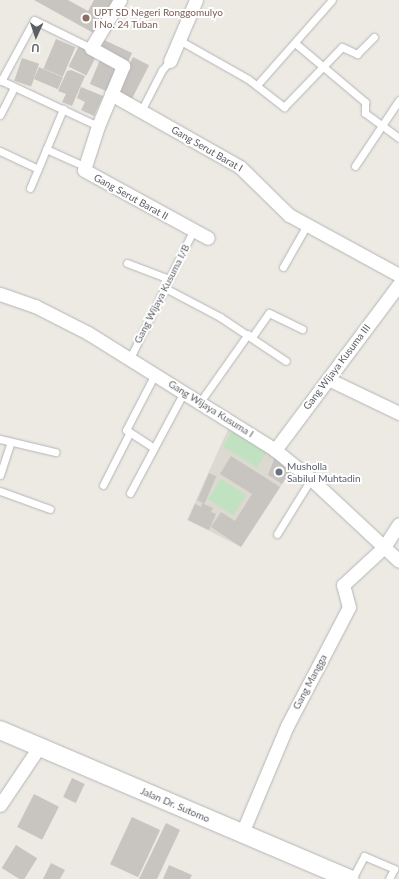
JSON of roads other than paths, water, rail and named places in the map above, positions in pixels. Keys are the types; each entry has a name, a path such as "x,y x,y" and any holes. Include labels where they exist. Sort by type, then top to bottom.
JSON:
{"main road":[{"name":"Jalan Dr. Sutomo","path":"0,730 342,877"}],"street":[{"path":"91,48 120,0"},
{"path":"170,61 196,0"},
{"name":"Gang Serut Barat II","path":"91,48 123,65 98,126 84,166 87,172 208,238"},
{"name":"Gang Serut Barat I","path":"111,94 240,167 278,207 399,275"},
{"name":"Gang Wijaya Kusuma III","path":"275,450 399,284"},
{"name":"Gang Wijaya Kusuma I","path":"0,294 65,320 130,358 275,450 311,479 399,561"},
{"path":"328,379 399,413"},
{"path":"384,547 399,524"},
{"name":"Gang Mangga","path":"242,833 287,726 349,607 343,585 384,547"},
{"path":"0,805 39,747"}],"lane":[{"path":"257,85 332,0"},
{"path":"91,48 34,20 1,80 98,126"},
{"path":"179,40 257,85 280,105 285,106 324,68 342,47 360,54 374,37"},
{"path":"295,43 365,102 364,112 399,138"},
{"path":"141,111 162,70 170,61"},
{"path":"0,115 14,87"},
{"path":"355,166 399,100"},
{"path":"30,188 63,109"},
{"path":"46,149 84,166"},
{"path":"0,151 38,169"},
{"path":"283,267 307,224"},
{"name":"Gang Wijaya Kusuma I/B","path":"130,358 194,231"},
{"path":"128,263 169,279"},
{"path":"165,288 250,336 286,361"},
{"path":"200,402 250,336 270,313 302,329"},
{"path":"103,485 129,434 128,427 155,374"},
{"path":"130,493 184,392"},
{"path":"129,434 154,448"},
{"path":"0,439 55,452"},
{"path":"0,475 11,442"},
{"path":"277,534 311,479"},
{"path":"0,490 50,509"},
{"path":"342,877 364,856 394,868 389,879"}],"place":[{"name":"UPT SD Negeri Ronggomulyo I No. 24 Tuban","path":"86,18"},
{"name":"Musholla Sabilul Muhtadin","path":"279,472"}]}
